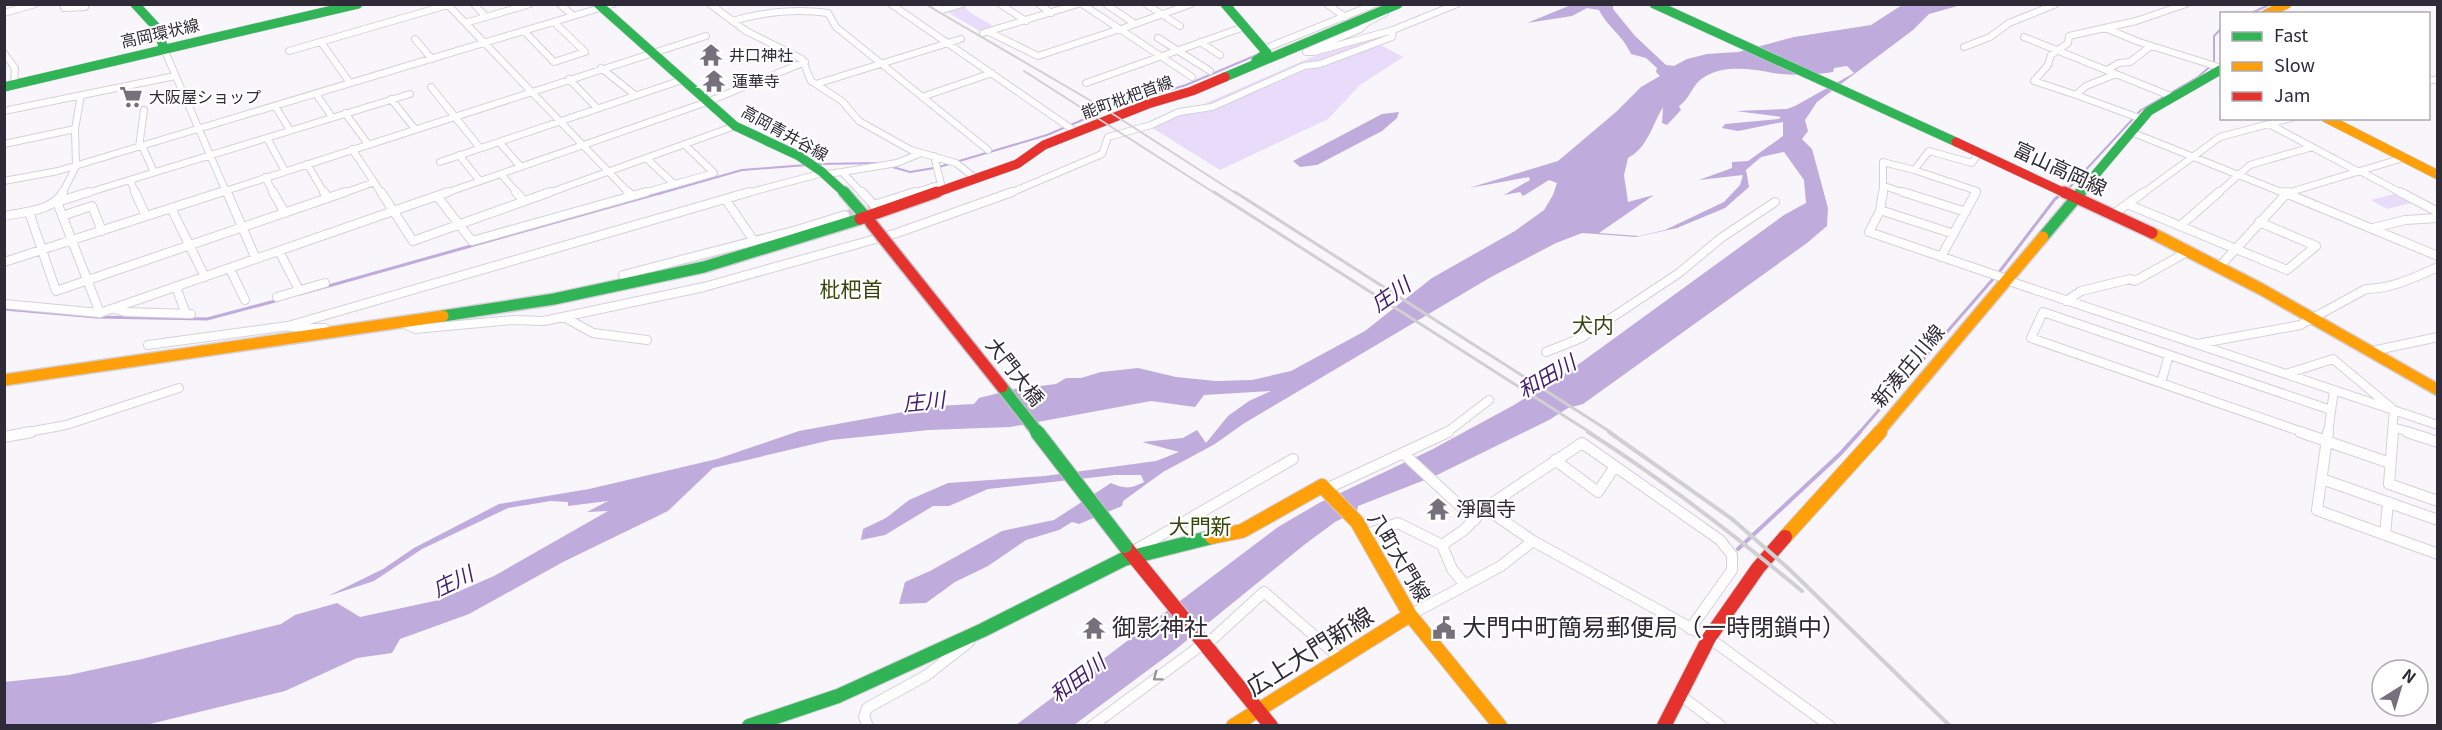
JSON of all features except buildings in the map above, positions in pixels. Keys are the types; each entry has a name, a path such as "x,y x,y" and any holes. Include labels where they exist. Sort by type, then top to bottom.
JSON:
{"main road":[{"path":"135,4 157,28 164,49"},
{"name":"高岡環状線","path":"9,86 358,4"},
{"path":"1225,4 1265,51 1248,65 1247,69"},
{"name":"富山高岡線","path":"1654,4 2189,251 2315,318 2438,390"},
{"path":"2270,12 2287,4"},
{"name":"高岡青井谷線","path":"604,6 651,52 735,126 753,137 787,150 824,174 843,189 869,220"},
{"name":"能町枇杷首線","path":"4,380 351,332 647,281 767,249 869,220 1017,164 1044,145 1247,69 1386,6"},
{"name":"新湊庄川線","path":"1664,726 1709,638 1758,568 1871,442 2149,111 2220,70"},
{"path":"2330,120 2438,175"},
{"name":"大門大橋","path":"869,220 955,326 1130,552"},
{"path":"748,726 838,696 983,630 1124,559 1130,552 1242,531 1322,486 1326,489"},
{"name":"八町大門線","path":"1326,489 1357,522 1410,615 1500,726"},
{"path":"1130,552 1271,726"},
{"name":"広上大門新線","path":"1233,726 1410,615"}],"street":[{"path":"4,13 35,4"},
{"path":"63,4 63,8 67,9 85,7"},
{"path":"474,4 486,17"},
{"path":"465,23 530,4"},
{"path":"560,4 573,16"},
{"path":"710,4 732,21 805,62 811,81 842,101 859,121 911,150 953,162 975,178"},
{"path":"891,4 1076,132"},
{"path":"934,4 942,10 962,4"},
{"path":"1000,4 1026,21"},
{"path":"1039,4 1051,13"},
{"path":"1191,4 1121,29 1038,56 986,33 1051,13 1064,6 1080,4 1121,29 1192,77"},
{"path":"1106,4 1135,24"},
{"path":"1146,4 1180,26"},
{"path":"1328,5 1339,4"},
{"path":"1265,51 1345,17 1386,6 1388,12 1366,23 1360,29 1306,52 1314,52 1393,30 1457,4"},
{"path":"1964,47 1990,37 2009,23 2056,4"},
{"path":"2142,119 2034,81 2048,65 2051,55 2068,43 2069,36 2136,21 2187,4"},
{"path":"289,51 450,5 632,196"},
{"path":"1328,5 1345,17"},
{"path":"4,181 34,177 76,166 604,6"},
{"path":"732,21 792,7 828,13 836,27 988,150"},
{"path":"524,31 554,62 585,52 554,22"},
{"path":"1086,83 1244,27"},
{"path":"2105,28 2220,68"},
{"path":"402,323 415,329 513,320 544,321 704,286 897,233 1010,193 1073,167 1101,154 1108,137 1151,125 1179,112 1212,107 1304,66 1320,64 1392,37 1393,30"},
{"path":"4,262 706,36"},
{"path":"2024,37 2059,49 2173,97"},
{"path":"1158,38 1210,71"},
{"path":"415,39 432,59"},
{"path":"816,84 961,39"},
{"path":"321,42 350,83"},
{"path":"1200,42 1220,55"},
{"path":"2107,70 2119,63 2130,62 2151,46"},
{"path":"164,49 256,259"},
{"path":"4,53 6,61 15,68 9,86"},
{"path":"4,304 100,313 114,309 707,102 805,62"},
{"path":"601,68 635,95"},
{"path":"922,97 992,73"},
{"path":"2076,95 2086,86 2116,74"},
{"path":"4,111 176,76"},
{"path":"569,79 597,108"},
{"path":"440,162 682,80"},
{"path":"431,87 480,148"},
{"path":"316,94 332,117"},
{"path":"4,216 29,212 410,94"},
{"path":"81,95 75,129 76,166 57,202 100,313"},
{"path":"391,99 415,129"},
{"path":"275,106 290,130"},
{"path":"144,110 141,147 154,172"},
{"path":"345,114 368,144"},
{"path":"2112,214 2220,137 2284,120"},
{"path":"2269,124 2438,212"},
{"path":"351,149 413,241 735,126"},
{"path":"4,144 75,129"},
{"path":"2131,132 2438,256"},
{"path":"267,138 285,171"},
{"path":"499,142 521,167"},
{"path":"437,196 472,241 714,173 684,144"},
{"path":"2180,226 2250,165 2312,147"},
{"path":"1914,170 1929,151 1972,163 1979,153"},
{"path":"148,345 288,326 726,200 824,174 897,163 921,153"},
{"path":"459,155 480,181"},
{"path":"842,172 874,205 941,184 934,156"},
{"path":"646,158 674,184"},
{"path":"2220,267 2285,193 2403,158"},
{"path":"1941,256 1977,191 1883,162 1884,186 1880,210 1869,232 2066,301 2438,425"},
{"path":"307,164 328,198"},
{"path":"501,174 524,201"},
{"path":"265,177 285,213"},
{"path":"130,180 146,216"},
{"path":"29,212 56,291 372,183"},
{"path":"1884,186 1966,212"},
{"path":"726,200 754,241"},
{"path":"1546,352 1581,338 1679,273 1721,238 1775,202"},
{"path":"2127,204 2287,270 2316,246 2259,222"},
{"path":"62,216 92,206 102,231"},
{"path":"171,208 205,277"},
{"path":"1880,210 1954,234"},
{"path":"623,275 797,230 845,215"},
{"path":"2373,228 2405,220 2438,218"},
{"path":"767,249 797,230"},
{"path":"279,251 299,290"},
{"path":"2066,301 2081,291 2130,279 2135,281 2189,251"},
{"path":"2194,344 2288,328 2315,318 2366,289 2378,289 2438,267"},
{"path":"230,269 245,300"},
{"path":"277,297 325,283"},
{"path":"114,309 125,312 189,314 176,287"},
{"path":"2331,410 2043,312 2031,338 2390,463"},
{"path":"563,317 593,333 647,340"},
{"path":"288,326 296,329 346,327 351,332"},
{"path":"2372,351 2438,337"},
{"path":"2161,383 2169,355"},
{"path":"2285,374 2333,359 2394,410"},
{"path":"4,437 66,425 179,388"},
{"path":"2334,390 2317,510 2438,554"},
{"path":"1326,489 1406,455 1444,435 1489,400"},
{"path":"2394,410 2389,484 2438,501"},
{"path":"2393,427 2438,442"},
{"path":"1442,545 1464,530 1485,508 1582,443 1720,540 1732,555 1732,570 1690,629"},
{"path":"1406,455 1475,520"},
{"path":"1130,552 1293,459"},
{"path":"1555,460 1598,492 1615,466"},
{"path":"2322,479 2438,520"},
{"path":"2385,535 2388,502"},
{"path":"1485,508 1533,541 1709,638 1830,726"},
{"path":"1365,535 1398,523 1442,545 1452,569 1465,585"},
{"path":"1410,615 1501,566 1533,541"},
{"path":"1092,726 1204,643 1264,592 1340,658"},
{"path":"868,726 864,717 867,708 927,675 983,630"},
{"path":"1680,694 1721,726"}],"shaded area":[{"path":"964,6 995,28 981,32 946,11"},
{"path":"1363,35 1403,57 1360,85 1328,119 1220,170 1151,127"},
{"path":"2398,193 2415,202 2387,209 2371,200"}],"water":[{"name":"和田川","path":"1571,5 1613,5 1613,9 1635,36 1666,65 1674,66 1687,59 1707,54 1738,52 1794,37 1871,25 1902,5 1961,5 1929,14 1913,30 1817,102 1805,120 1808,131 1802,139 1812,149 1828,208 1827,226 1807,243 1583,404 1568,408 1549,420 1435,476 1358,506 1357,511 1335,522 1304,545 1175,650 1074,725 1016,725 1278,527 1319,503 1431,450 1514,405 1572,369 1784,215 1806,203 1804,180 1784,152 1761,157 1746,170 1749,187 1725,208 1677,228 1636,237 1582,233 1556,243 1491,277 1243,424 1215,444 1163,472 1123,501 1122,506 1079,524 1072,522 1059,530 1026,540 988,566 955,582 926,603 899,604 905,582 930,571 1002,531 1054,520 1111,483 1131,487 1144,482 1141,475 1115,475 988,489 949,506 933,506 885,535 861,540 863,529 886,518 909,500 948,483 1045,476 1156,461 1179,452 1142,442 1183,438 1197,430 1206,443 1228,416 1249,401 1271,391 1204,395 1195,407 1151,401 1010,427 929,430 831,440 713,468 668,511 563,562 469,614 400,639 392,653 357,658 285,691 146,725 5,725 4,682 69,675 142,659 281,624 295,615 337,603 360,617 439,600 494,576 608,511 587,512 608,501 568,506 568,502 551,501 508,508 422,549 374,581 328,596 383,569 414,548 499,504 589,489 717,459 799,431 936,406 974,404 979,398 1015,389 1056,384 1066,378 1081,378 1101,372 1138,368 1176,377 1216,381 1252,380 1291,371 1365,331 1432,278 1515,231 1544,210 1557,183 1549,180 1523,196 1520,192 1504,195 1530,180 1529,177 1469,188 1558,161 1616,112 1641,87 1660,76 1656,72 1657,68 1646,58 1631,54 1624,41 1599,10 1587,8 1572,16 1527,23","holes":["1847,66 1854,73 1787,109 1736,111 1781,117 1725,124 1722,128 1738,131 1783,122 1783,136 1748,161 1732,162 1732,168 1699,180 1743,175 1740,185 1724,202 1665,230 1639,236 1599,233 1654,195 1628,202 1624,175 1628,158 1645,142 1663,107 1662,123 1667,125 1681,110 1679,106 1701,79 1722,70 1739,69 1788,75 1833,72 1834,68"]},
{"path":"1399,112 1397,118 1382,131 1317,165 1300,167 1293,161 1382,114"}],"waterway":[{"path":"2253,12 2271,4"},
{"path":"2069,188 2141,110 2198,77 2214,63 2214,36 2220,30"},
{"path":"1114,107 1186,85 1259,54"},
{"path":"939,167 1047,135 1087,118"},
{"path":"816,164 881,163"},
{"path":"658,194 742,170 807,165"},
{"path":"889,166 910,172 934,168"},
{"path":"300,294 663,192"},
{"path":"1859,433 2000,271 2055,199 2064,192 2062,194"},
{"path":"4,309 96,317 207,319 279,300"},
{"path":"1738,549 1840,454 1860,432"}],"tunnel":[{"path":"845,215 874,205"}],"railway":[{"path":"925,4 1105,109 1237,194"},
{"path":"1024,71 1216,194"},
{"path":"1214,192 1591,433"},
{"path":"1235,192 1612,433"},
{"path":"1588,432 1698,508 1802,591"},
{"path":"1609,432 1732,519 1788,568 1950,726"}],"traffic: fast":[{"path":"135,4 157,28 164,49"},
{"path":"4,87 358,4"},
{"path":"598,4 735,126 799,156 822,172 854,201 871,223"},
{"path":"1225,4 1267,53 1256,60"},
{"path":"1225,77 1398,4"},
{"path":"1654,4 1956,142"},
{"path":"2043,237 2149,111 2220,70"},
{"path":"443,316 554,299 704,267 860,219"},
{"path":"1002,387 1125,546"},
{"path":"749,726 838,696 983,630 1124,559 1212,537"}],"traffic: slow":[{"path":"2270,12 2287,4"},
{"path":"2330,120 2438,175"},
{"path":"2152,233 2261,289 2438,390"},
{"path":"1785,537 1871,442 2043,237"},
{"path":"4,380 443,316"},
{"path":"1212,537 1242,531 1322,486 1357,522 1410,615 1500,726"},
{"path":"1233,726 1410,615"}],"traffic: jam":[{"path":"860,219 1017,164 1044,145 1148,104 1192,91 1225,77"},
{"path":"1956,142 2152,233"},
{"path":"871,223 1002,387"},
{"path":"1664,726 1709,638 1758,568 1785,537"},
{"path":"1125,546 1271,726"}],"place":[{"name":"井口神社","path":"711,55"},
{"name":"蓮華寺","path":"714,81"},
{"name":"大阪屋ショップ","path":"131,97"},
{"name":"淨圓寺","path":"1438,509"},
{"name":"御影神社","path":"1094,628"},
{"name":"大門中町簡易郵便局（一時閉鎖中）","path":"1444,628"}],"district":[{"name":"枇杷首","path":"851,290"},
{"name":"犬内","path":"1593,326"},
{"name":"大門新","path":"1200,527"}],"water label":[{"name":"庄川","path":"1391,295"},
{"name":"庄川","path":"924,402"},
{"name":"庄川","path":"453,582"}]}
